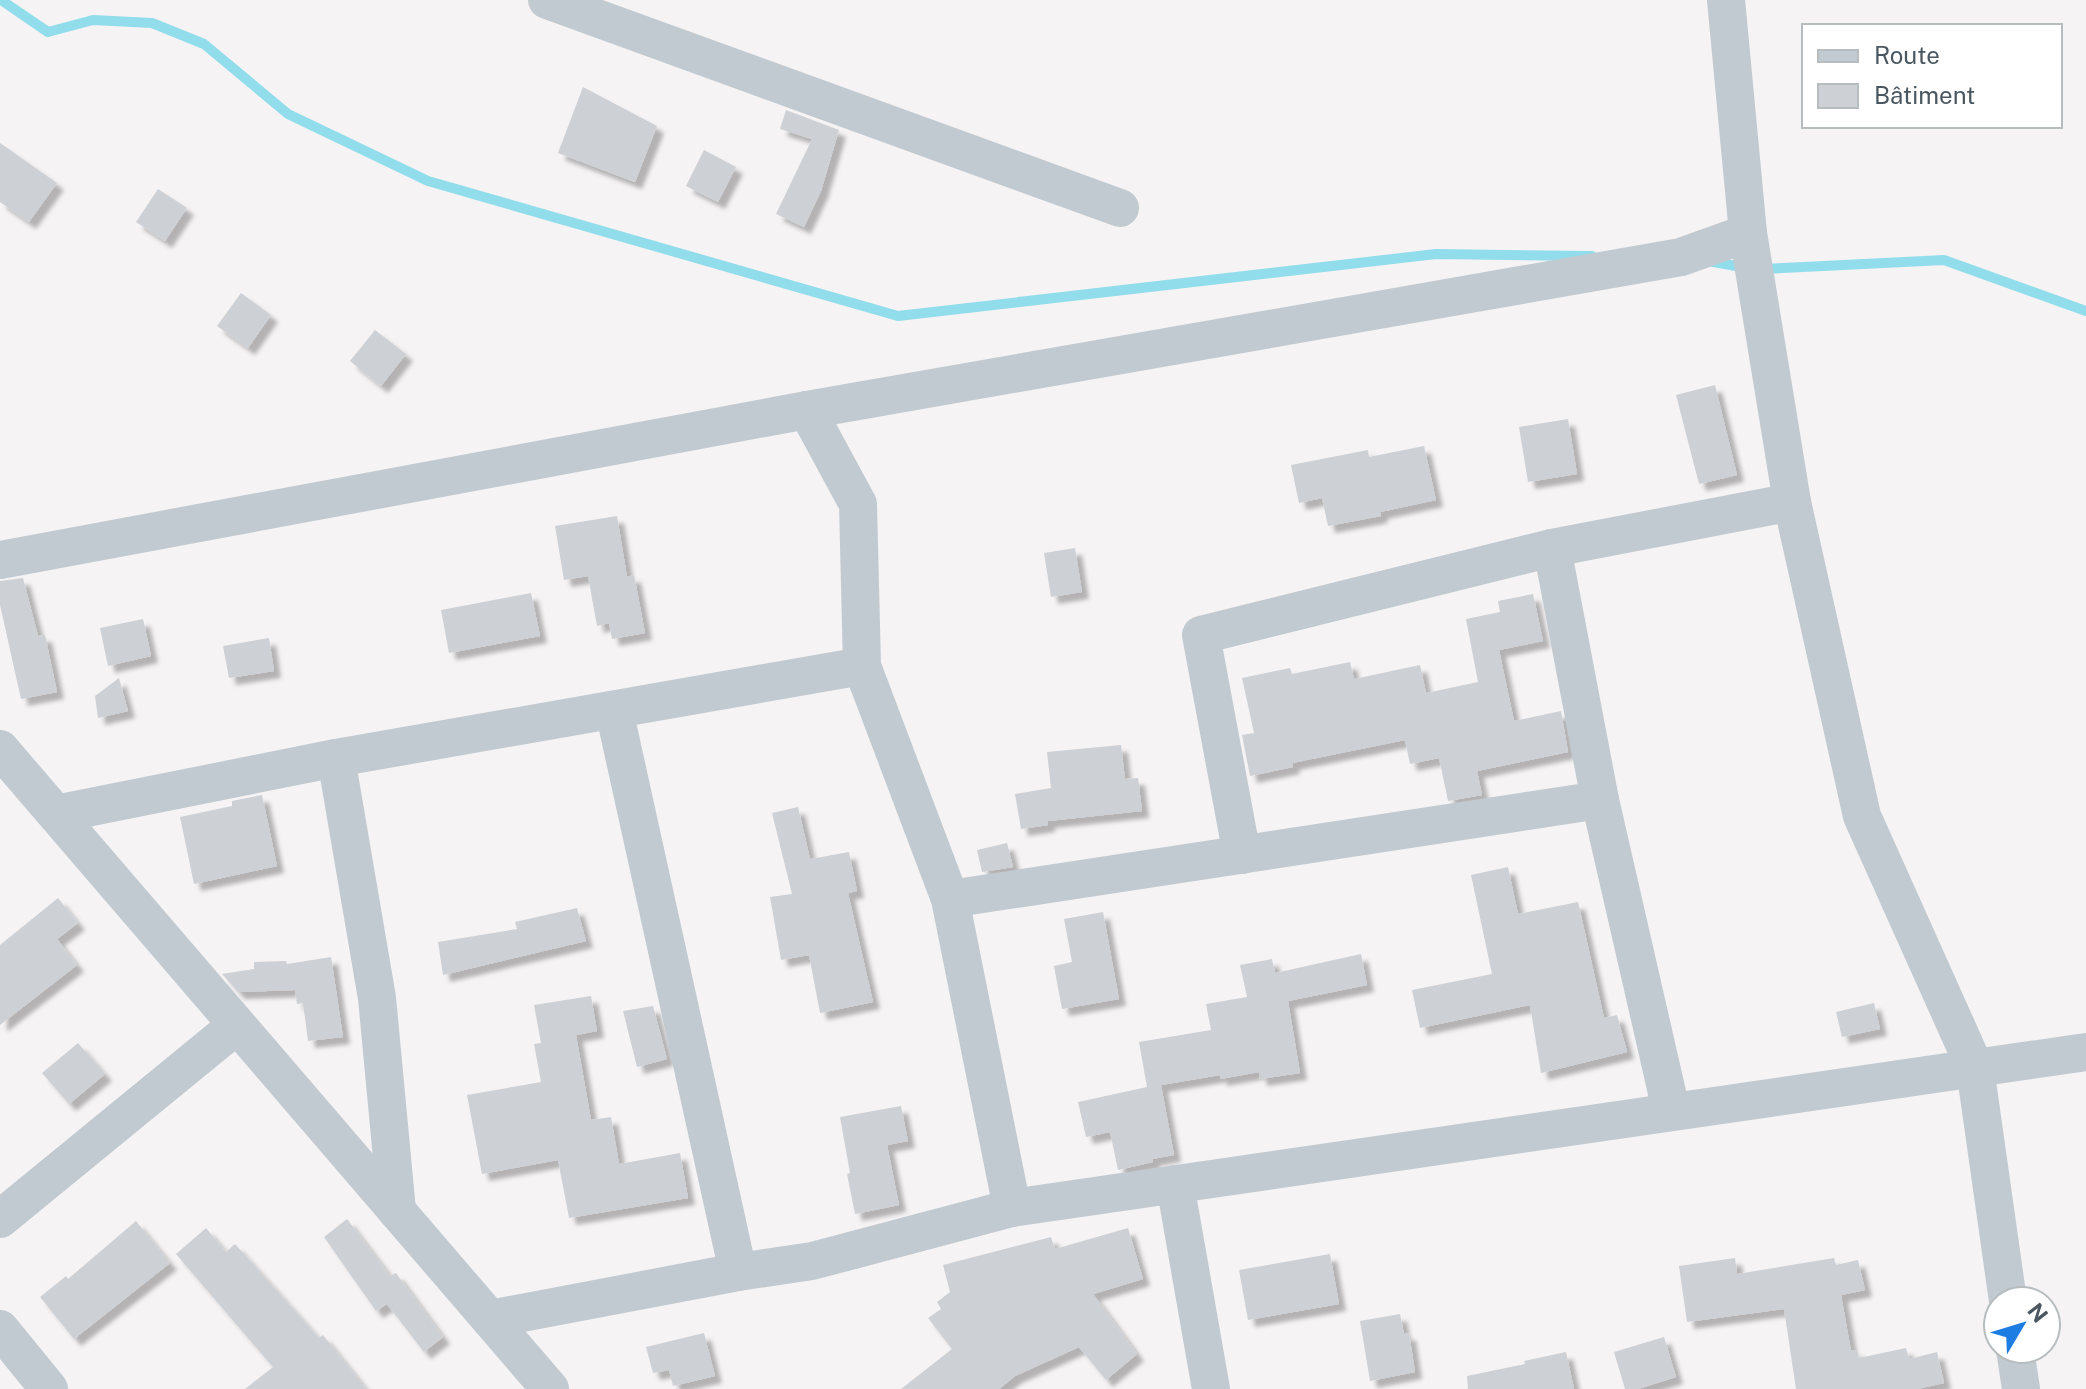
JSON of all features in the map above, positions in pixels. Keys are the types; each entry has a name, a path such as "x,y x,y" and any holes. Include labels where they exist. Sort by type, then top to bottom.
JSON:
{"street":[{"path":"547,0 1120,208"},
{"path":"1726,0 1748,233 1792,502 1862,816 1975,1068 2006,1285"},
{"path":"0,560 807,410 1681,257 1748,233"},
{"path":"807,410 858,504 862,666 950,899 1012,1208"},
{"path":"1242,855 1201,635 1552,548 1792,502"},
{"path":"1552,548 1600,800 1671,1110"},
{"path":"56,814 336,758 862,666"},
{"path":"614,710 738,1272"},
{"path":"0,749 550,1389"},
{"path":"336,758 377,998 397,1211"},
{"path":"950,899 1600,800"},
{"path":"0,1219 237,1025"},
{"path":"490,1319 812,1261 1012,1208 2086,1052"},
{"path":"1175,1184 1207,1388"},
{"path":"0,1329 49,1389"},
{"path":"2017,1365 2021,1389"}],"building":[{"path":"583,87 657,126 635,182 558,153"},
{"path":"786,110 839,130 821,191 804,227 776,214 812,139 780,129"},
{"path":"0,143 57,183 29,222 0,202"},
{"path":"704,150 736,167 718,202 686,186"},
{"path":"158,189 187,208 165,241 136,222"},
{"path":"241,293 271,315 248,348 217,326"},
{"path":"375,330 406,354 381,386 350,361"},
{"path":"1715,385 1737,475 1699,484 1676,395"},
{"path":"1568,419 1577,474 1528,482 1519,427"},
{"path":"1424,446 1436,500 1380,512 1381,516 1328,526 1322,498 1299,503 1291,465 1368,450 1369,457"},
{"path":"617,516 627,577 634,575 645,633 612,639 609,623 597,626 588,576 564,580 555,526"},
{"path":"1075,548 1082,592 1051,597 1044,553"},
{"path":"23,578 38,636 45,635 57,692 21,699 0,605 0,581"},
{"path":"531,593 540,636 449,653 441,610"},
{"path":"1533,594 1543,641 1499,650 1514,721 1561,711 1568,752 1477,771 1482,795 1448,801 1439,758 1410,764 1405,740 1292,763 1293,767 1250,776 1242,735 1254,733 1242,678 1290,668 1292,674 1350,662 1354,679 1420,665 1426,693 1478,682 1466,619 1500,612 1498,601"},
{"path":"143,619 151,656 108,666 100,628"},
{"path":"269,638 274,671 229,678 223,646"},
{"path":"119,678 128,711 98,718 95,696"},
{"path":"1121,745 1125,779 1138,778 1142,811 1048,821 1048,825 1021,829 1015,794 1051,788 1047,752"},
{"path":"262,795 277,866 194,884 180,817 232,806 232,801"},
{"path":"798,807 810,859 849,852 857,891 848,893 873,1002 820,1013 809,955 781,960 770,897 792,894 772,813"},
{"path":"1007,843 1013,867 982,872 977,850"},
{"path":"1508,867 1518,914 1578,902 1604,1018 1617,1015 1627,1052 1541,1073 1530,1005 1420,1028 1412,990 1492,974 1471,875"},
{"path":"58,898 78,923 57,939 77,965 0,1025 0,945"},
{"path":"577,908 586,941 443,975 438,942 517,929 515,922"},
{"path":"1103,912 1119,999 1062,1009 1054,966 1072,962 1064,919"},
{"path":"1361,954 1367,985 1288,1001 1300,1073 1260,1079 1259,1072 1220,1079 1220,1075 1161,1085 1174,1155 1152,1159 1153,1162 1118,1170 1110,1132 1086,1137 1078,1102 1147,1087 1139,1042 1211,1030 1206,1004 1247,997 1240,965 1272,959 1275,973"},
{"path":"331,957 343,1037 308,1041 303,1003 297,1004 295,990 238,992 222,974 254,969 254,962 286,961 287,964"},
{"path":"591,996 597,1031 576,1035 591,1120 611,1117 619,1164 680,1153 688,1198 569,1218 558,1160 482,1174 467,1095 541,1082 534,1044 541,1043 534,1005"},
{"path":"1874,1003 1880,1029 1842,1037 1836,1012"},
{"path":"653,1006 667,1059 637,1067 623,1011"},
{"path":"78,1043 105,1074 69,1104 42,1073"},
{"path":"901,1106 908,1141 887,1145 899,1205 855,1214 840,1117"},
{"path":"347,1219 390,1276 396,1273 443,1337 424,1352 387,1304 376,1311 324,1237"},
{"path":"136,1221 170,1263 74,1339 40,1297 66,1276 68,1279"},
{"path":"206,1228 226,1252 235,1244 319,1338 323,1335 366,1389 245,1389 273,1367 176,1254"},
{"path":"1128,1228 1143,1279 1093,1294 1137,1354 1106,1380 1079,1347 1015,1376 999,1389 901,1389 952,1349 928,1318 941,1309 937,1302 950,1292 943,1265 1051,1237 1055,1249"},
{"path":"1330,1254 1339,1304 1248,1320 1239,1270"},
{"path":"1735,1258 1737,1274 1834,1258 1836,1265 1858,1260 1865,1290 1841,1295 1851,1351 1857,1350 1859,1358 1906,1348 1909,1359 1937,1352 1944,1383 1917,1389 1796,1389 1784,1309 1687,1322 1679,1266"},
{"path":"1400,1314 1404,1334 1409,1333 1415,1372 1370,1381 1360,1321"},
{"path":"704,1333 715,1376 673,1386 669,1370 653,1373 646,1347"},
{"path":"1664,1337 1676,1377 1638,1389 1625,1389 1614,1352"},
{"path":"1566,1352 1574,1389 1468,1389 1467,1376"}],"waterway":[{"path":"1,0 48,32 93,20 152,23 204,44 288,114 428,181 898,316 1436,254 1592,256"},
{"path":"1763,269 1944,260 2086,311"},
{"path":"1708,261 1747,268"}]}
